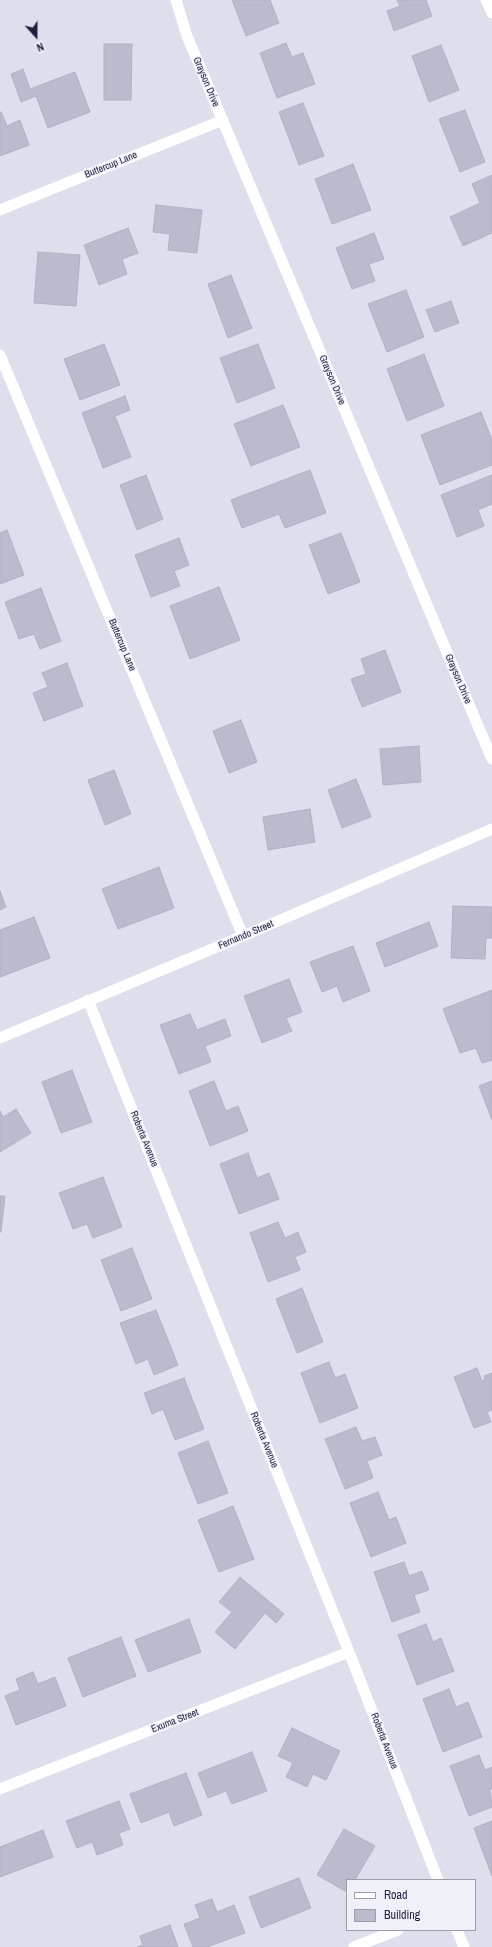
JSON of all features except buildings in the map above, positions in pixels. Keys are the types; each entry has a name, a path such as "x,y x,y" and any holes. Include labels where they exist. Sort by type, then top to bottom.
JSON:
{"street":[{"name":"Grayson Drive","path":"176,0 187,36 492,759"},
{"path":"486,0 492,14"},
{"name":"Buttercup Lane","path":"0,210 223,120"},
{"name":"Buttercup Lane","path":"0,355 243,936"},
{"name":"Fernando Street","path":"0,1038 492,829"},
{"name":"Roberta Avenue","path":"88,1000 349,1652 438,1879"},
{"name":"Exuma Street","path":"0,1789 349,1652"},
{"path":"354,1947 395,1931"},
{"path":"457,1931 464,1947"}]}
